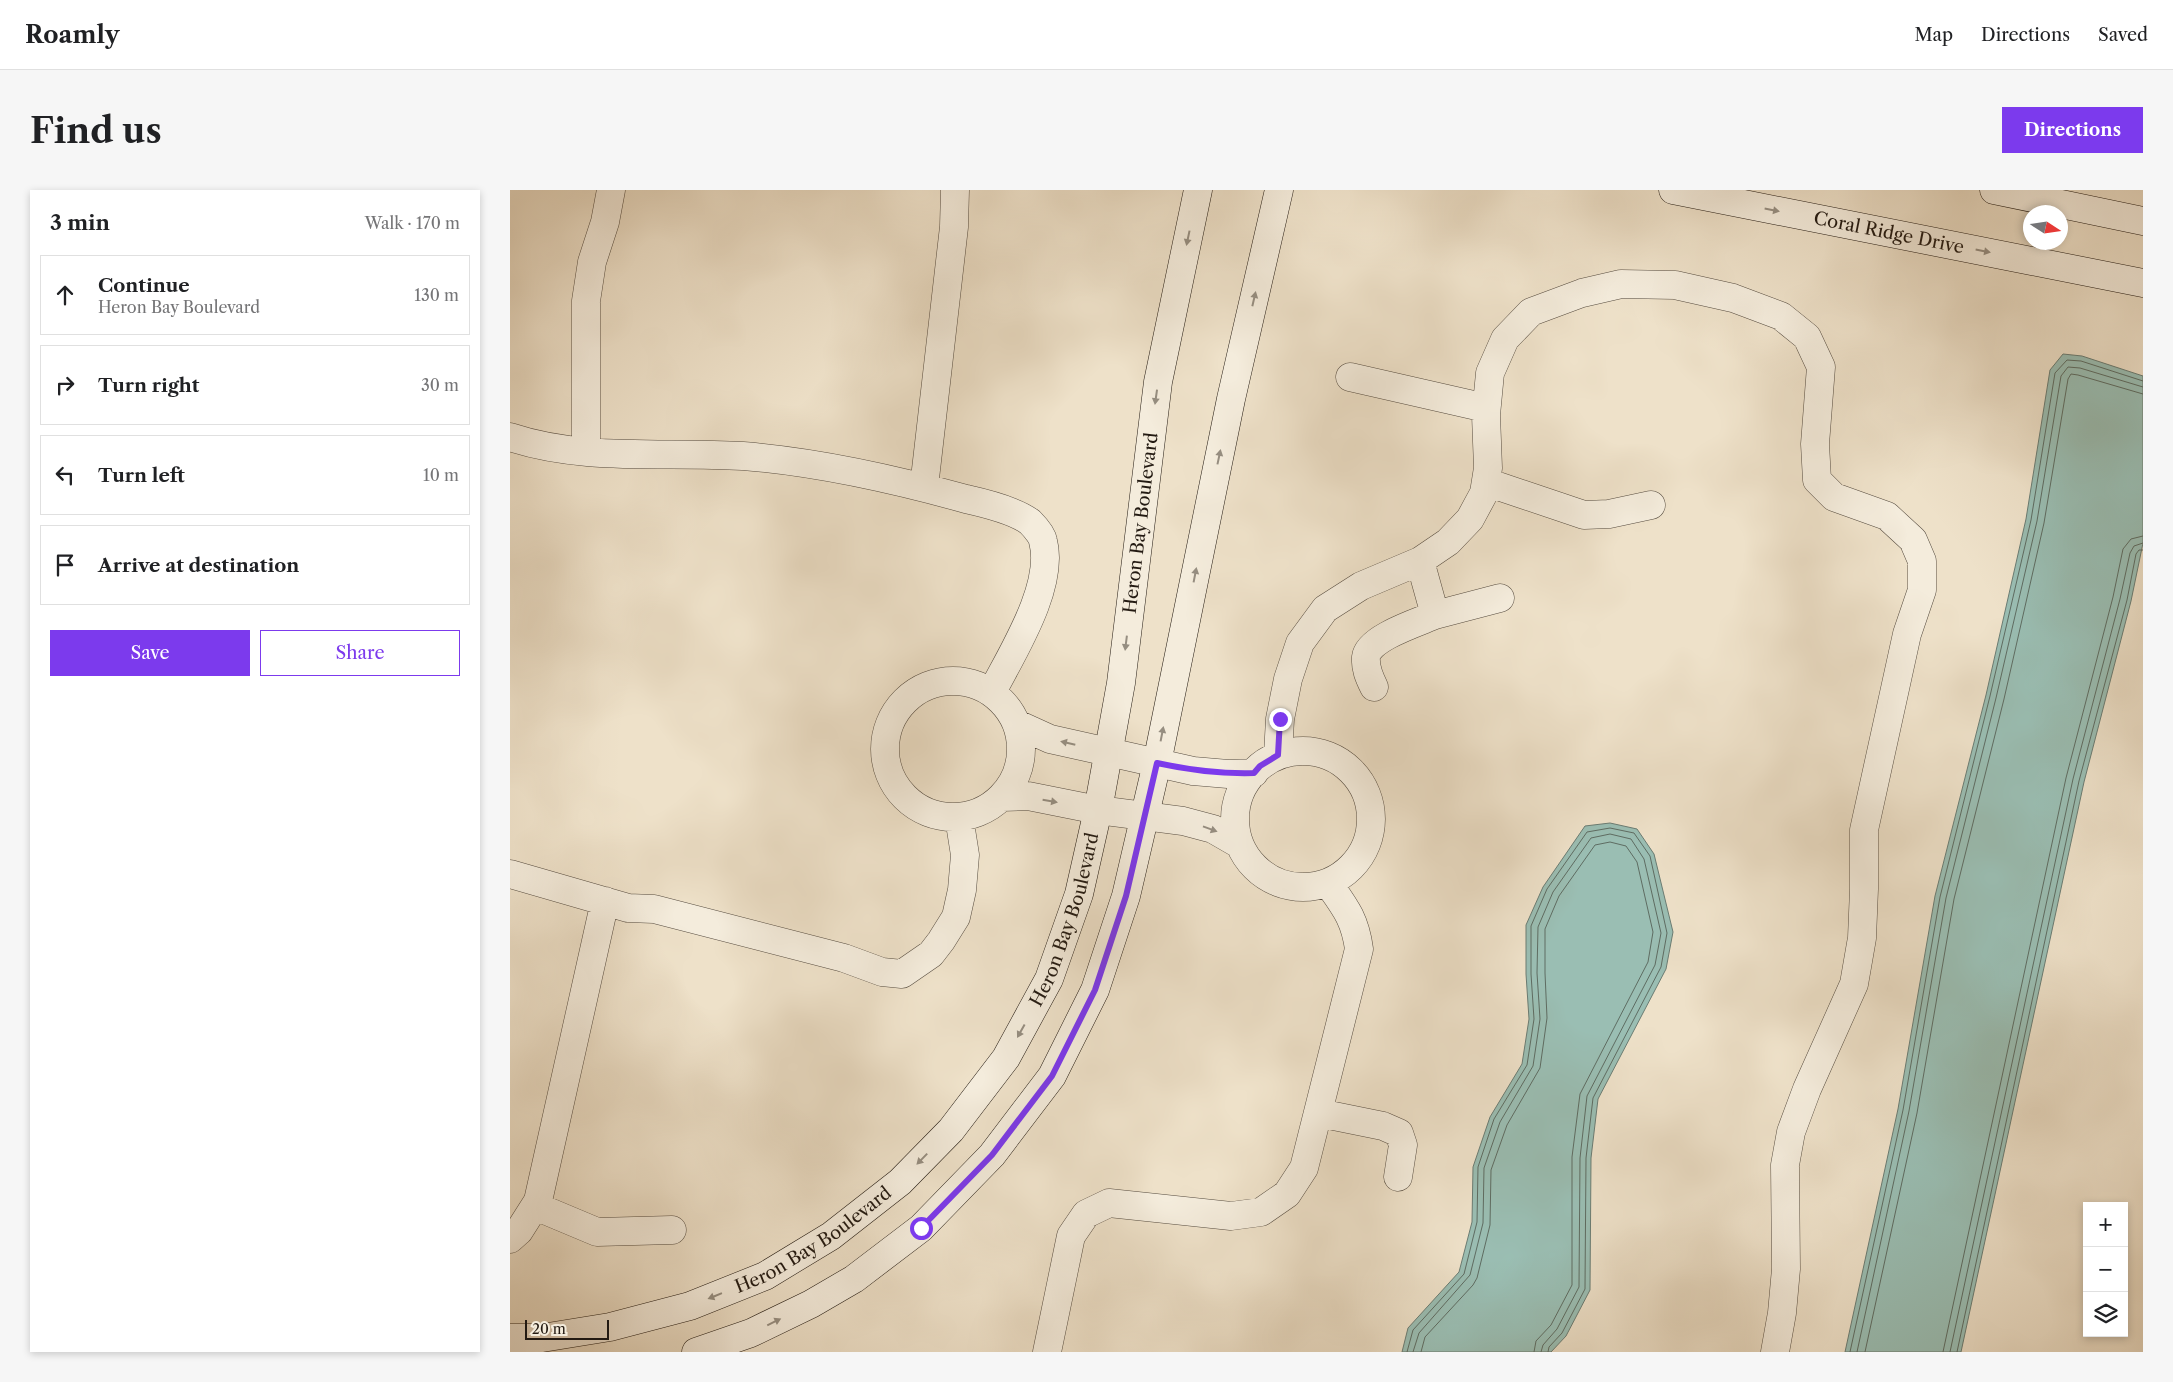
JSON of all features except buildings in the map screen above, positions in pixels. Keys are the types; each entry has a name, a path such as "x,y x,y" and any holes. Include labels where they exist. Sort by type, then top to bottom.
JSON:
{"street":[{"path":"586,451 586,301 592,262 605,222 611,190"},
{"path":"924,487 954,227 955,190"},
{"name":"Heron Bay Boulevard","path":"510,1338 542,1338 610,1327 690,1306 765,1276 831,1236 900,1182 951,1130 1006,1058 1049,978 1079,894 1098,810 1121,683 1158,382 1198,190"},
{"path":"696,1352 751,1333 811,1304 854,1279 921,1228 992,1155 1052,1076 1095,990 1126,896 1157,763 1231,399 1278,190"},
{"name":"Coral Ridge Drive","path":"1673,190 2143,283"},
{"path":"1994,190 2143,221"},
{"path":"1278,755 1280,719 1288,679 1300,643 1325,609 1361,586 1420,561 1448,542 1470,519 1484,493 1488,468 1486,408 1490,373 1505,339 1531,312 1582,293 1621,284 1674,286 1733,298 1781,316 1807,337 1821,367 1815,444 1817,480 1834,497 1887,516 1913,540 1922,560 1922,590 1907,634 1864,830 1862,938 1854,984 1807,1089 1791,1132 1785,1165 1786,1269 1782,1314 1775,1352"},
{"path":"1350,376 1486,408"},
{"path":"510,438 566,450 744,456 837,469 924,487 998,507 1030,522 1043,539 1045,558 1031,617 992,692"},
{"path":"1486,482 1584,515 1609,514 1650,505"},
{"path":"1420,561 1435,616"},
{"path":"1374,687 1366,671 1366,654 1376,641 1435,616 1500,598"},
{"path":"947,680 970,682 992,692 1007,706 1017,724 1021,743 1020,762 1014,781 1002,797 982,811 959,817 935,815 914,805 897,788 887,767 885,743 891,720 904,700 924,687 947,680"},
{"path":"1017,724 1050,739 1193,771 1228,774 1254,773"},
{"path":"1299,751 1320,753 1340,761 1356,775 1367,794 1371,815 1369,836 1361,856 1346,872 1328,883 1307,888 1286,886 1266,877 1250,863 1239,844 1235,824 1237,802 1246,782 1260,766 1278,755 1299,751"},
{"path":"1002,797 1028,796 1098,810 1184,821 1212,828 1239,844"},
{"path":"510,874 628,908 654,909 844,958 882,972 902,974 930,954 941,941 956,917 962,890 965,855 959,817"},
{"path":"1047,1352 1071,1236 1086,1214 1109,1203 1231,1216 1261,1212 1287,1194 1304,1168 1359,949 1356,929 1349,913 1328,883"},
{"path":"510,1239 519,1231 535,1206 540,1193 604,901"},
{"path":"1319,1113 1383,1126 1399,1133 1403,1145 1398,1177"},
{"path":"535,1206 597,1232 672,1230"}],"water":[{"path":"2063,354 2082,356 2143,376 2143,543 2131,601 2084,782 1961,1352 1845,1352 1898,1109 1935,896 1986,695 2026,519 2050,370"},
{"path":"1610,823 1637,829 1654,854 1673,932 1666,969 1598,1099 1591,1158 1590,1290 1566,1336 1551,1352 1402,1352 1408,1328 1459,1272 1472,1222 1473,1167 1490,1117 1522,1064 1529,1019 1526,974 1526,925 1543,887 1585,826"}],"route":[{"path":"921,1228 992,1155 1052,1076 1095,990 1126,896 1157,763 1193,771 1228,774 1254,773 1260,766 1278,755 1280,719"}]}
